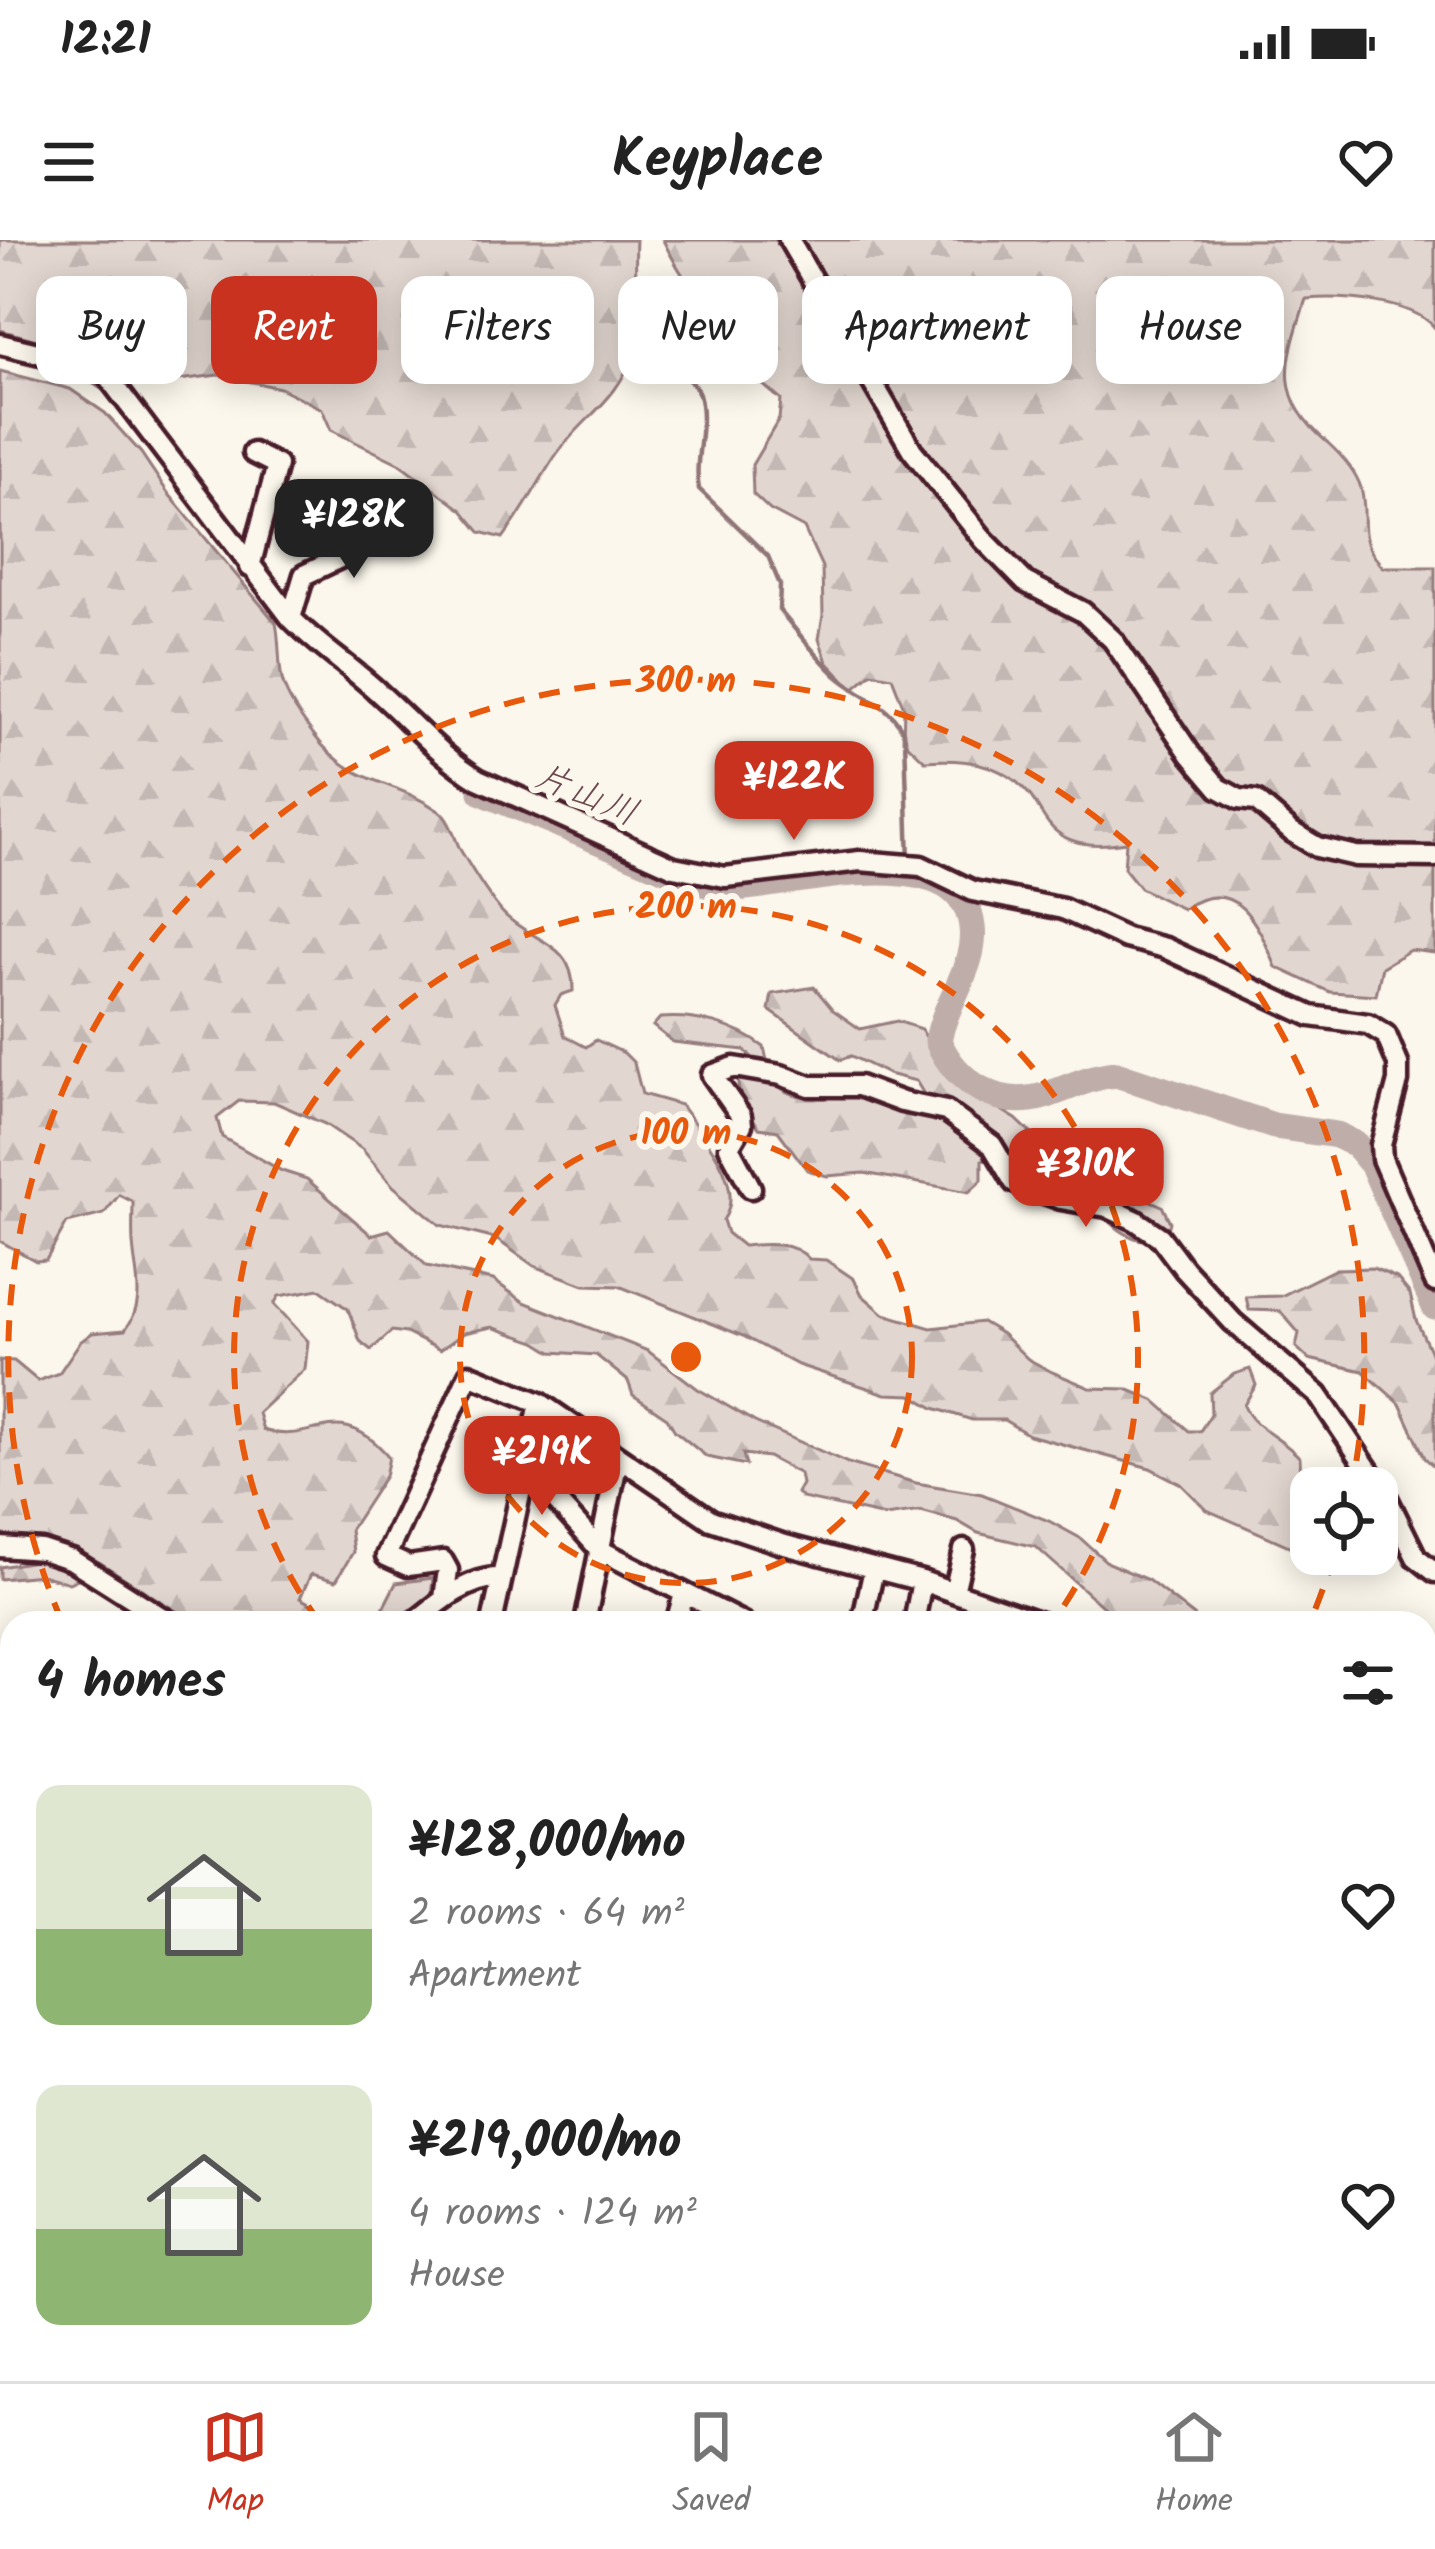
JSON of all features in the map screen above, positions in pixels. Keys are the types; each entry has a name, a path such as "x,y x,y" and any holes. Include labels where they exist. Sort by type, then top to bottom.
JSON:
{"street":[{"path":"789,240 912,450 983,540 1025,582 1083,611 1113,640 1191,755 1220,788 1238,799 1256,801 1317,847 1356,856 1435,857"},
{"path":"0,344 106,373 291,618 314,643 380,693 449,762 478,779 674,867 725,877 860,861 920,866 973,891 1063,909 1126,938 1166,948 1311,1016 1368,1024 1386,1035 1398,1064 1398,1081 1381,1145 1382,1159 1435,1282"},
{"path":"250,567 277,465 253,453"},
{"path":"291,618 304,575 346,555 368,514 404,523"},
{"path":"751,1188 729,1147 739,1133 741,1116 712,1075 725,1068 781,1075 810,1086 859,1087 960,1118 992,1145 1014,1181 1061,1199 1107,1207 1160,1237 1233,1322 1318,1395 1386,1496 1416,1557 1435,1572"},
{"path":"444,1598 448,1570 443,1562 408,1566 386,1556 469,1374 540,1402 711,1520 785,1546 922,1581 990,1611"},
{"path":"494,1611 540,1402"},
{"path":"587,1611 618,1459"},
{"path":"526,1466 600,1550 719,1611"},
{"path":"0,1547 41,1550 72,1560 152,1611"},
{"path":"954,1592 964,1550"},
{"path":"865,1611 874,1569"},
{"path":"428,1611 444,1598 491,1577 501,1578"},
{"path":"916,1611 922,1581"},
{"path":"679,1611 684,1594"}],"green space":[{"path":"0,240 636,240 636,276 618,276 619,384 554,458 503,538 480,532 462,510 400,464 331,430 322,409 261,384 377,384 377,276 211,276 211,376 187,379 187,276 36,276 36,340 0,330"},
{"path":"663,240 1435,240 1435,328 1393,306 1356,299 1306,299 1288,377 1298,409 1359,482 1366,538 1374,556 1383,567 1435,567 1435,953 1410,950 1382,967 1376,995 1330,992 1276,967 1253,920 1231,900 1201,899 1183,909 1140,888 1124,868 1126,842 1095,844 1065,838 1017,783 994,768 953,760 925,761 903,740 904,708 892,677 872,673 853,689 827,662 819,639 822,567 804,528 770,510 753,494 752,465 779,419 781,400 762,384 778,384 778,276 683,276"},
{"path":"0,371 36,384 70,389 105,413 141,453 168,493 276,623 284,686 328,752 358,773 422,800 443,815 498,907 566,962 573,991 561,995 555,1005 565,1036 586,1047 596,1040 624,1053 634,1063 642,1094 681,1105 726,1176 729,1206 723,1220 727,1233 743,1246 787,1246 809,1259 826,1260 854,1279 862,1295 884,1314 931,1328 982,1322 1052,1372 1090,1388 1127,1389 1154,1400 1189,1431 1200,1431 1211,1414 1210,1393 1234,1374 1250,1369 1256,1385 1244,1405 1248,1413 1300,1458 1300,1467 1290,1467 1290,1546 1207,1510 1181,1484 1150,1468 1029,1435 1004,1420 972,1420 912,1395 886,1394 798,1365 743,1336 619,1286 584,1285 534,1266 496,1239 440,1225 393,1186 362,1149 325,1124 274,1102 239,1101 217,1118 222,1137 282,1171 307,1179 371,1235 389,1230 427,1266 493,1280 524,1302 648,1351 698,1389 755,1422 848,1463 916,1483 982,1494 1049,1521 1080,1538 1108,1563 1148,1580 1188,1611 1108,1611 1036,1547 978,1533 957,1521 921,1511 885,1516 802,1498 797,1493 800,1474 768,1457 743,1454 746,1465 707,1457 675,1431 667,1418 633,1395 628,1381 596,1355 552,1352 492,1327 464,1333 440,1350 392,1331 371,1350 360,1341 348,1309 319,1289 279,1296 274,1304 308,1341 305,1369 258,1413 263,1430 281,1434 340,1426 355,1429 389,1457 385,1476 350,1530 353,1552 336,1581 311,1574 300,1598 320,1609 343,1611 176,1611 99,1562 59,1545 0,1538 0,1360 14,1361 38,1381 59,1373 92,1333 125,1330 136,1309 138,1288 133,1202 119,1195 104,1214 67,1223 46,1260 36,1261 0,1241"},
{"path":"814,987 833,1010 860,1029 897,1021 921,1029 954,1081 1016,1119 1075,1175 1097,1187 1111,1183 1162,1206 1170,1222 1166,1236 1145,1240 1129,1236 1085,1199 1021,1172 1004,1153 982,1160 982,1180 969,1192 864,1173 827,1176 807,1170 778,1131 759,1128 744,1103 738,1076 751,1074 753,1058 744,1050 673,1042 653,1026 660,1018 674,1017 728,1027 764,1047 777,1083 785,1091 856,1097 921,1113 925,1096 916,1081 851,1056 840,1060 769,1010 772,994"},
{"path":"1373,1268 1397,1278 1410,1294 1435,1362 1435,1467 1425,1458 1400,1404 1363,1371 1309,1359 1296,1347 1299,1333 1280,1311 1249,1310 1246,1297 1281,1296 1336,1269"},
{"path":"35,1561 58,1565 80,1578 69,1583 41,1575 0,1579 0,1567"},
{"path":"433,1578 431,1598 408,1611 382,1611 396,1583"}],"waterway":[{"name":"片山川","path":"0,356 83,376 112,395"},
{"path":"693,384 702,418 699,489 768,556 780,585 779,610 836,675 893,716 905,737 909,862"},
{"name":"片山川","path":"183,491 300,641 377,703"},
{"name":"片山川","path":"385,710 442,766 482,792"},
{"name":"片山川","path":"482,792 714,886 758,886 869,872 938,882 961,899 972,927 970,956 938,1041 967,1080 995,1096 1027,1099 1116,1074 1274,1126 1337,1135 1356,1145 1373,1165 1435,1307"}]}
